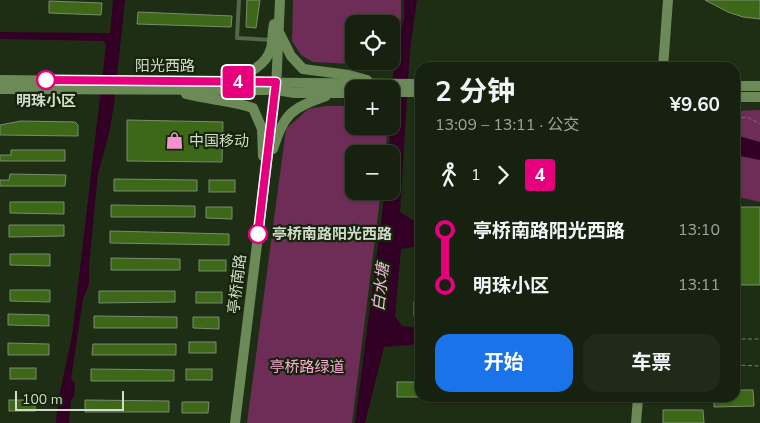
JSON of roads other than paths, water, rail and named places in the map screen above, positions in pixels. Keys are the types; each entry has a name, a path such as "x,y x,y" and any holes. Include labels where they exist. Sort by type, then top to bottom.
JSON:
{"street":[{"path":"663,62 668,0"},
{"path":"219,81 245,74 261,65 271,48 273,26 280,5"},
{"name":"亭桥南路","path":"235,423 276,86 280,5"},
{"path":"279,31 291,56 303,69 349,74 366,80"},
{"name":"阳光西路","path":"0,80 92,85"},
{"name":"阳光西路","path":"0,89 219,81 276,86 295,93 345,93"},
{"name":"阳光西路","path":"400,84 415,84"},
{"name":"阳光西路","path":"124,85 173,90 345,85"},
{"path":"740,86 760,86"},
{"path":"173,90 200,98 233,101 253,108 262,129 265,182"},
{"path":"400,92 415,92"},
{"path":"265,182 281,126 289,113 302,104 332,93"},
{"path":"740,97 760,97"},
{"path":"636,423 638,402"}],"lane":[{"path":"239,0 237,38 272,40"}],"water":[{"path":"113,0 125,0 114,105 109,134 98,173 89,265 89,284 83,299 71,379 75,383 74,397 71,400 69,423 56,423 73,329 106,45 104,41 0,39 0,32 110,33"},
{"name":"白水塘","path":"404,0 417,0 410,50 400,212 415,222 415,247 401,249 395,316 402,326 415,327 415,344 384,347 365,423 355,423 384,200 400,200 400,145 389,145 390,135 400,135 400,80 393,80 393,70 400,70 400,33 404,18"},
{"path":"740,136 760,142 760,160 740,156"}],"place":[{"name":"明珠小区","path":"46,80"},
{"name":"中国移动","path":"175,141"},
{"name":"亭桥南路阳光西路","path":"258,234"}],"park label":[{"name":"亭桥路绿道","path":"307,367"}]}
